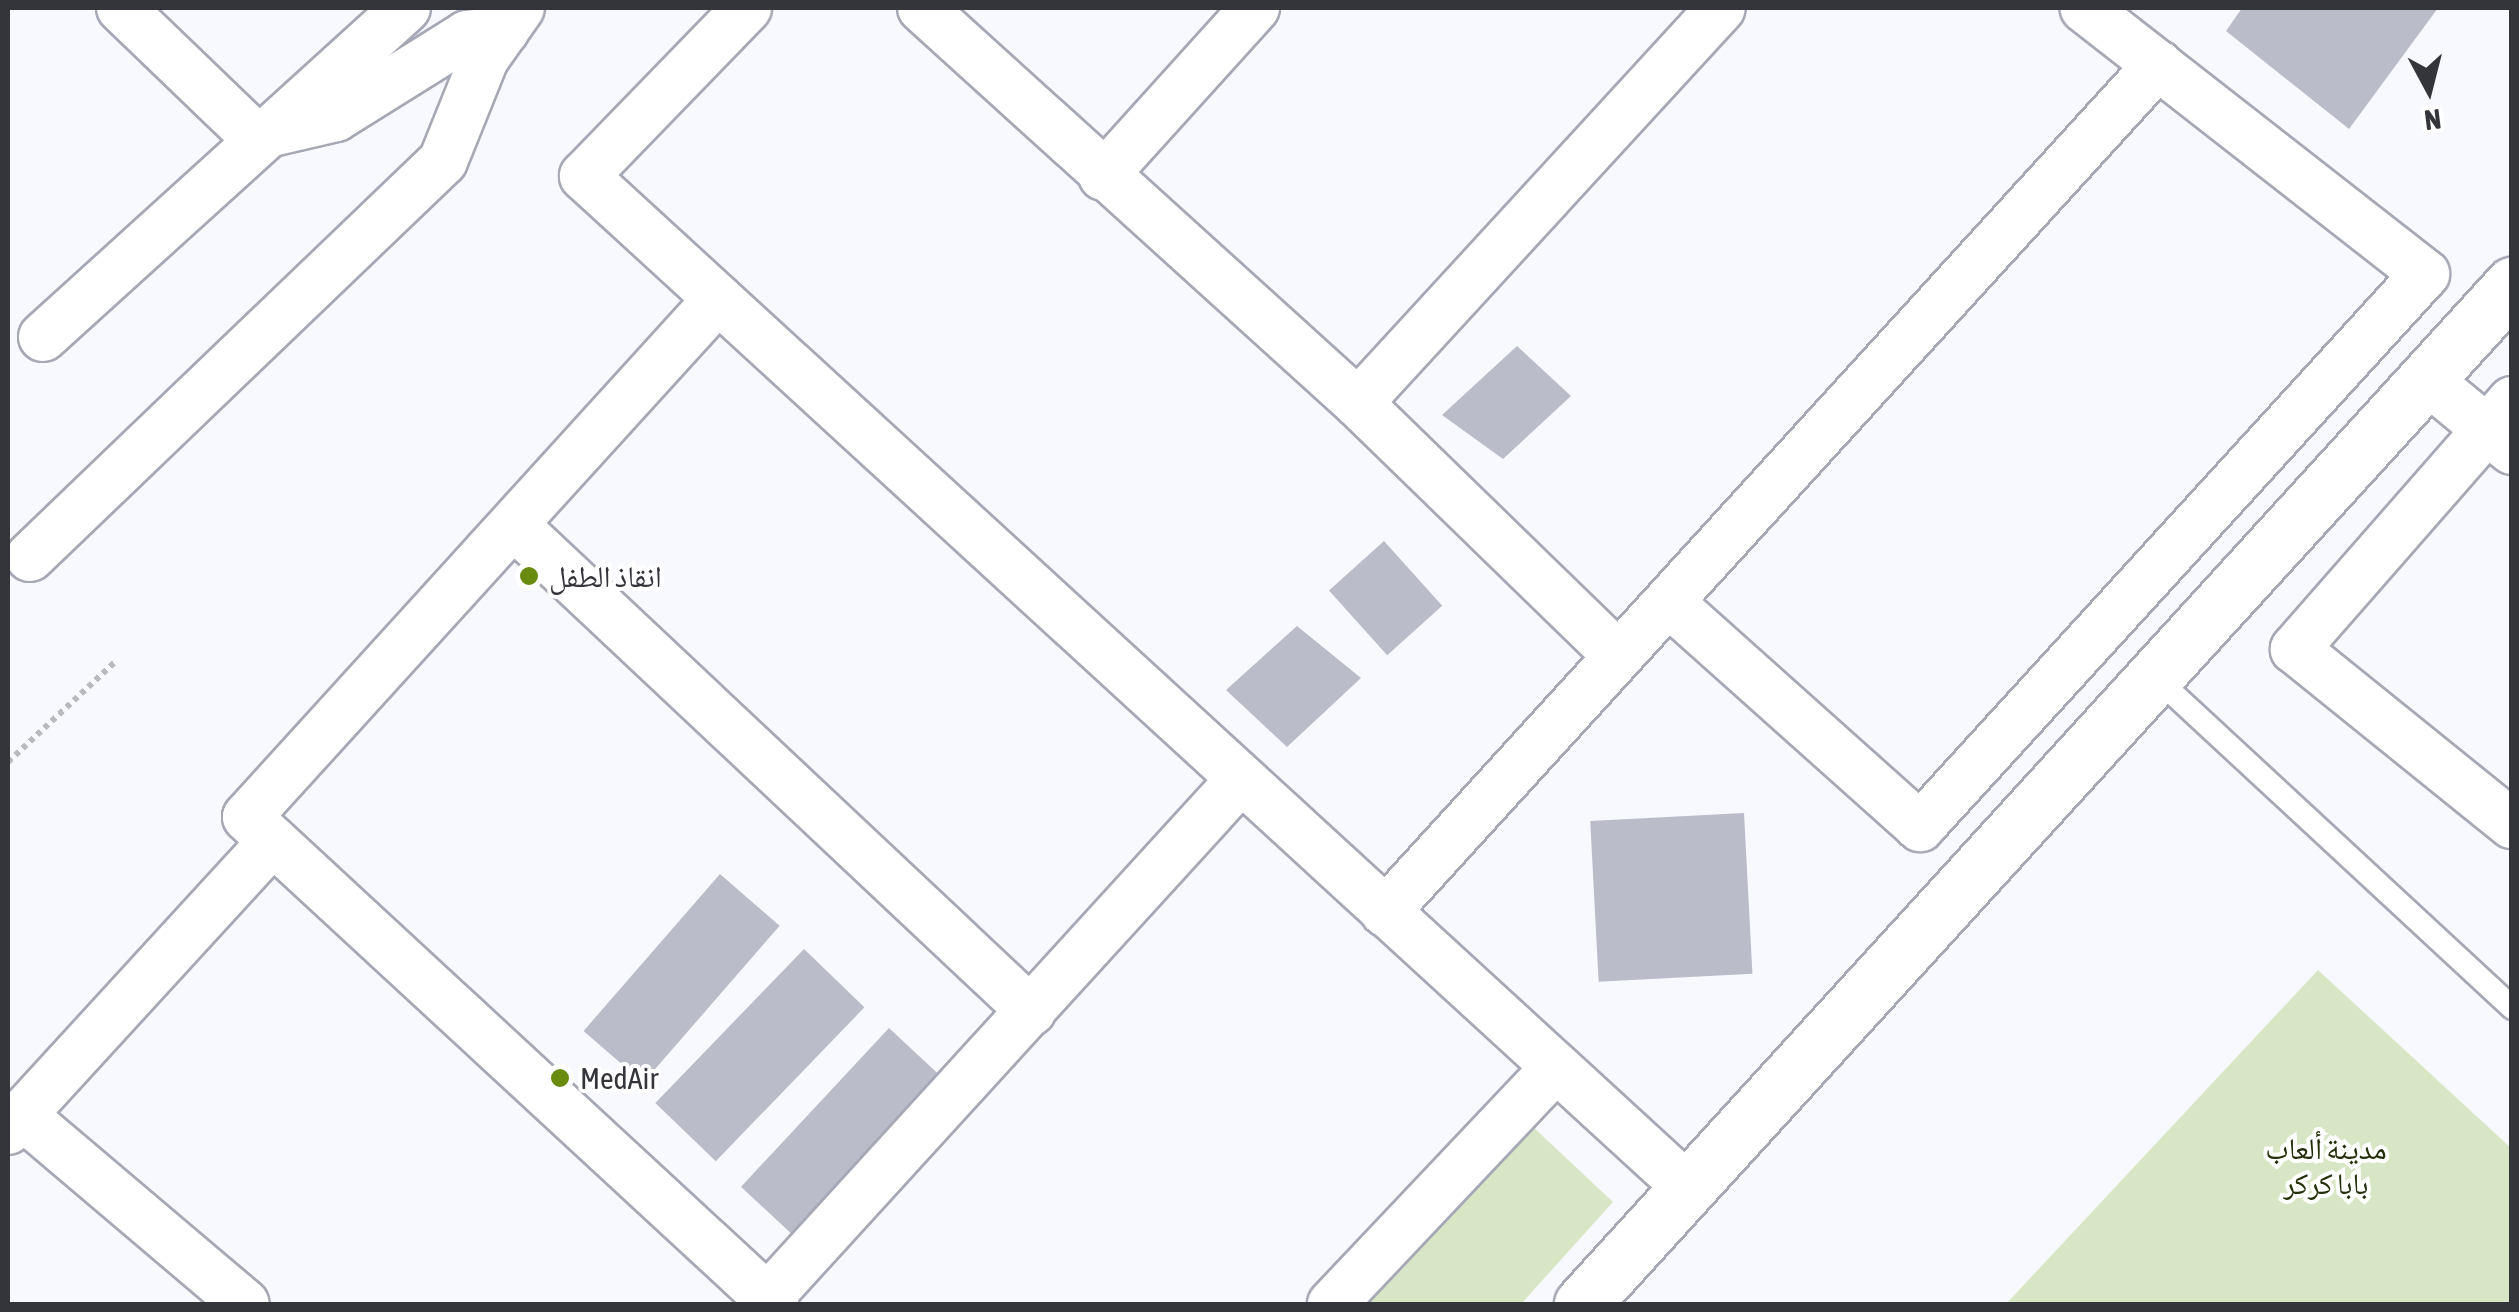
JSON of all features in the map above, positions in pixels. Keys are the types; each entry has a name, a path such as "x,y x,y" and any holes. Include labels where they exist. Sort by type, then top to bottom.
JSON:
{"main road":[{"path":"1582,1304 2152,674 2512,285"}],"street":[{"path":"122,8 254,136"},
{"path":"42,337 254,136 406,8"},
{"path":"747,8 584,176 1686,1187"},
{"path":"922,8 1358,404 1618,656"},
{"path":"1103,176 1255,8"},
{"path":"1358,404 1721,8"},
{"path":"1672,605 1920,827 2425,274 2085,8"},
{"path":"254,136 336,117 467,35 512,19"},
{"path":"30,557 444,161 512,19"},
{"path":"1385,912 1618,656 1672,605 2158,65"},
{"path":"718,299 516,527 247,817 768,1303 1241,779"},
{"path":"2425,378 2503,426 2295,649 2512,824"},
{"path":"516,527 1030,1011"},
{"path":"245,1304 14,1123 274,841"},
{"path":"1332,1304 1555,1068"}],"lane":[{"path":"2152,674 2512,1008"}],"path":[{"path":"8,762 117,660"}],"green space":[{"name":"مدينة ألعاب بابا كركر","path":"2318,970 2511,1148 2511,1304 2006,1304"},
{"path":"1532,1126 1613,1202 1521,1304 1365,1304"}],"building":[{"path":"2242,8 2438,8 2349,129 2226,31"},
{"path":"1517,346 1571,396 1503,459 1442,415"},
{"path":"1384,541 1442,606 1387,655 1329,591"},
{"path":"1297,626 1361,678 1287,747 1226,690"},
{"path":"1744,813 1752,974 1599,982 1590,821"},
{"path":"720,874 780,926 643,1083 584,1031"},
{"path":"804,949 864,1007 716,1161 655,1103"},
{"path":"889,1028 950,1085 802,1244 741,1187"}],"place":[{"name":"انقاذ الطفل","path":"529,576"},
{"name":"MedAir","path":"560,1078"}]}
